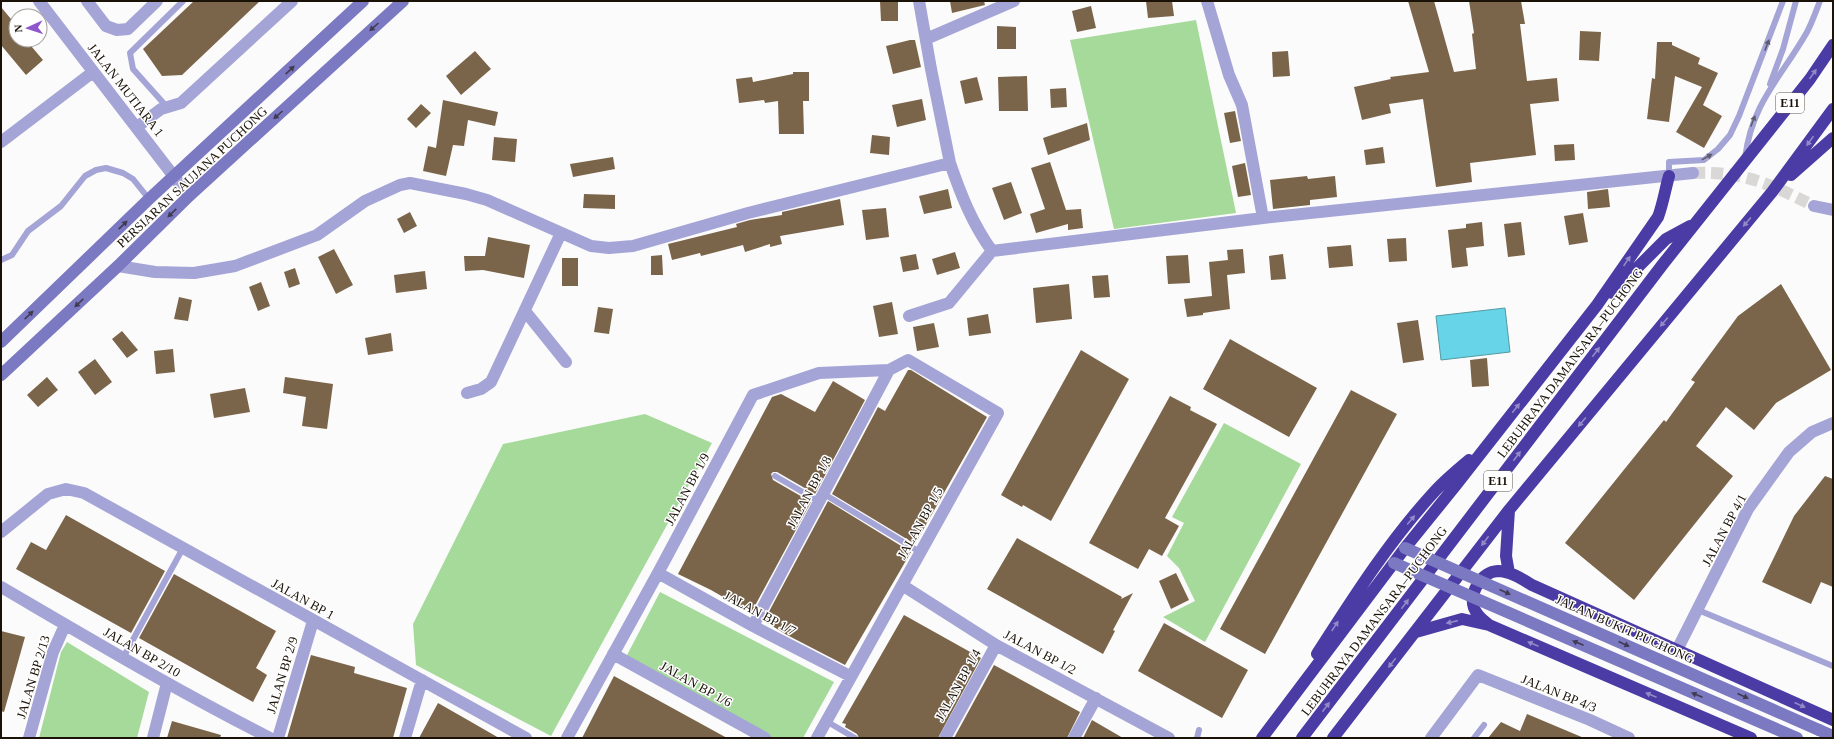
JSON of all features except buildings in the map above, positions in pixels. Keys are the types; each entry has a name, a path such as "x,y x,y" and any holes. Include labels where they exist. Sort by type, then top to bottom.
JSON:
{"highway":[{"name":"LEBUHRAYA DAMANSARA–PUCHONG","path":"1302,738 1694,224 1810,79 1833,45"},
{"name":"E11","path":"1334,738 1509,510 1772,192 1833,109"},
{"path":"1772,192 1833,138"},
{"path":"1265,734 1405,548 1597,305 1658,218 1663,206 1664,192 1668,176"},
{"path":"1597,305 1609,296 1666,239 1694,224"},
{"path":"1265,734 1359,589 1392,543 1436,491 1492,438"},
{"path":"1509,510 1506,556 1509,573"},
{"path":"1489,625 1479,617 1474,609 1472,600 1474,593 1483,578 1489,573 1499,571 1509,573 1833,720"},
{"path":"1416,632 1462,619 1489,625 1751,738"}],"street":[{"name":"JALAN MUTIARA 1","path":"39,1 189,196"},
{"path":"87,1 106,26 117,30 128,29 158,1"},
{"path":"137,127 161,109 181,103 292,1"},
{"name":"PERSIARAN SAUJANA PUCHONG","path":"1,342 149,199 363,1"},
{"name":"PERSIARAN SAUJANA PUCHONG","path":"1,375 118,266 189,196 403,1"},
{"path":"919,1 950,163 969,213 977,229 992,251"},
{"path":"926,40 1014,1"},
{"path":"1207,1 1229,75 1242,105 1263,218"},
{"path":"1,142 93,72"},
{"path":"118,266 155,272 194,273 235,266 317,235 365,201 400,185 410,183 488,200 561,234 591,246 609,248 633,246 748,213 950,163"},
{"path":"909,316 949,304 992,251 1263,218 1693,173"},
{"path":"1814,206 1833,210"},
{"path":"467,393 481,389 491,382 561,234"},
{"path":"525,311 566,362"},
{"name":"JALAN BP 1/9","path":"567,738 612,654 658,574 753,395 819,373 889,370 908,360"},
{"name":"JALAN BP 1/5","path":"816,738 998,412 908,360"},
{"name":"JALAN BP 1/8","path":"753,626 889,370"},
{"name":"JALAN BP 4/1","path":"1677,650 1753,502 1793,448 1812,432 1833,423"},
{"name":"JALAN BP 1","path":"1,532 48,494 66,489 84,493 526,738"},
{"name":"JALAN BUKIT PUCHONG","path":"1405,548 1833,736"},
{"path":"1394,563 1797,738"},
{"name":"JALAN BP 1/7","path":"658,574 753,626 850,676"},
{"name":"JALAN BP 1/2","path":"902,585 996,644 1169,738"},
{"name":"JALAN BP 2/10","path":"1,588 123,658 270,738"},
{"name":"JALAN BP 2/9","path":"278,738 313,620"},
{"name":"JALAN BP 2/13","path":"30,738 53,652 65,625"},
{"name":"JALAN BP 1/4","path":"945,738 996,644"},
{"name":"JALAN BP 1/6","path":"612,654 765,738"},
{"name":"JALAN BP 4/3","path":"1431,738 1478,675 1590,720 1629,738"},
{"path":"405,738 422,680"},
{"path":"152,738 168,683"},
{"path":"1074,738 1096,698"}],"lane":[{"path":"168,107 133,69 130,53 183,1"},
{"path":"1668,176 1669,162 1704,160 1718,149 1730,135 1739,116 1783,1"},
{"path":"1745,159 1747,140 1753,120 1765,96 1783,49 1796,1"},
{"path":"1765,96 1807,32 1820,1"},
{"path":"1,260 12,255 28,231 61,206 85,176 96,170 106,168 123,173 133,179 149,199"},
{"path":"775,476 822,498 920,552"},
{"path":"123,658 183,548"},
{"path":"1698,610 1833,666"},
{"path":"826,722 855,738"},
{"path":"1474,738 1484,725"},
{"path":"1197,738 1199,730"}],"green space":[{"path":"1196,20 1236,213 1114,229 1070,40"},
{"path":"645,414 712,443 551,736 416,665 413,624 503,444"},
{"path":"1224,423 1301,464 1205,642 1163,617 1195,601 1179,568 1167,556 1184,523 1172,517"},
{"path":"660,592 834,682 803,738 771,738 626,657"},
{"path":"67,642 149,692 137,738 39,738 61,652"}],"water":[{"path":"1505,308 1510,352 1441,360 1436,316"}],"tunnel":[{"path":"1693,173 1727,174 1756,180 1784,191 1814,206"}]}
